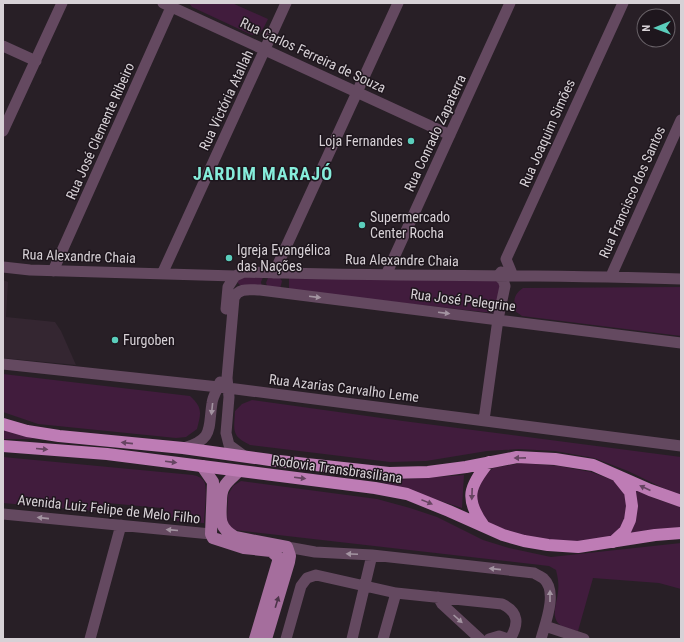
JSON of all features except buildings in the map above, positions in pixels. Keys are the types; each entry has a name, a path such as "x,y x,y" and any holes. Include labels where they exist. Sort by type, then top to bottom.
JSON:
{"highway":[{"name":"Rodovia Transbrasiliana","path":"3,424 27,431 59,436 183,448 389,473 428,472 517,458 555,459 593,465 618,477 681,501"},
{"name":"Rodovia Transbrasiliana","path":"3,446 107,454 374,488 407,494 503,535 524,541 548,545 578,548 655,535 681,533"},
{"path":"484,527 471,506 472,486 489,462"},
{"path":"612,543 625,531 630,520 632,506 630,492 618,477"}],"main road":[{"path":"202,466 213,482 211,534 215,539 244,548 275,554 287,547"},
{"path":"239,471 227,482 221,494 220,520 223,526 228,533 235,537 287,547"},
{"path":"266,639 289,562 290,556 287,547"},
{"path":"255,639 275,554"}],"street":[{"path":"3,131 62,3"},
{"name":"Rua Victória Atallah","path":"162,274 286,3"},
{"path":"275,273 284,279 284,285 282,290 272,292 264,283 265,280 275,273 398,3"},
{"name":"Rua Conrado Zapaterra","path":"386,275 510,3"},
{"name":"Rua Joaquim Simões","path":"498,276 504,266 622,3"},
{"name":"Rua Carlos Ferreira de Souza","path":"169,4 450,135"},
{"name":"Rua José Clemente Ribeiro","path":"53,270 169,4"},
{"path":"3,46 36,61"},
{"name":"Rua Francisco dos Santos","path":"610,276 681,120"},
{"path":"500,320 513,276 506,259"},
{"name":"Rua Alexandre Chaia","path":"3,267 30,270 235,276 244,272 681,278"},
{"path":"235,276 228,287 221,376 223,388 229,397 227,440 233,449 244,456"},
{"path":"487,421 505,286 503,280 498,276"},
{"name":"Rua José Pelegrine","path":"223,388 227,378 234,298 241,290 272,292 681,343"},
{"name":"Rua Azarias Carvalho Leme","path":"3,364 223,388 681,446"},
{"path":"183,448 197,444 204,438 210,428 212,401 223,388"},
{"name":"Avenida Luiz Felipe de Melo Filho","path":"3,514 211,534"},
{"path":"90,639 121,525"},
{"path":"287,547 315,552 372,555 534,573 545,579 550,587 551,597 549,612 540,639"},
{"path":"352,639 366,586 372,555"},
{"path":"286,639 301,586 306,578 311,576 321,576 396,593 496,602 508,606 512,611 516,623 516,630 509,639 499,636 489,639"},
{"path":"383,639 396,593"},
{"path":"438,597 442,604 480,639"},
{"path":"545,626 584,639"}],"shaded area":[{"path":"189,3 232,3 268,19 260,32 252,35 192,7"},
{"path":"264,275 261,282 262,288 242,287 238,283 238,278"},
{"path":"279,277 282,281 280,289 268,288 266,283 268,278"},
{"path":"289,278 495,281 499,282 500,287 495,312 492,313 289,290"},
{"path":"3,280 8,282 6,317 55,322 61,331 76,365 3,358"},
{"path":"681,287 681,336 522,316 515,311 514,304 517,293 523,288"},
{"path":"3,374 190,396 199,407 200,411 197,429 186,437 176,438 38,424 3,412"},
{"path":"252,400 681,457 681,495 671,492 628,471 594,458 555,451 519,449 487,451 426,461 390,462 250,445 237,436 234,423 235,411 242,404"},
{"path":"3,428 34,439 3,439"},
{"path":"3,457 193,475 203,480 205,485 206,495 204,523 175,521 161,508 107,503 94,511 3,503"},
{"path":"522,463 559,466 591,472 618,482 626,491 629,510 623,528 614,536 590,542 565,543 521,536 490,524 478,508 476,492 481,479 493,468"},
{"path":"464,475 462,508 379,481"},
{"path":"241,481 377,499 437,517 483,540 509,548 551,557 681,543 681,589 659,583 593,578 578,631 568,629 560,625 555,618 558,581 556,570 549,566 235,530 230,526 227,520 228,495 233,486"},
{"path":"633,488 656,499 681,507 681,527 628,535"}],"place":[{"name":"Loja Fernandes","path":"411,141"},
{"name":"Supermercado Center Rocha","path":"362,225"},
{"name":"Igreja Evangélica das Nações","path":"229,258"},
{"name":"Furgoben","path":"115,340"}],"district":[{"name":"JARDIM MARAJÓ","path":"263,173"}]}
